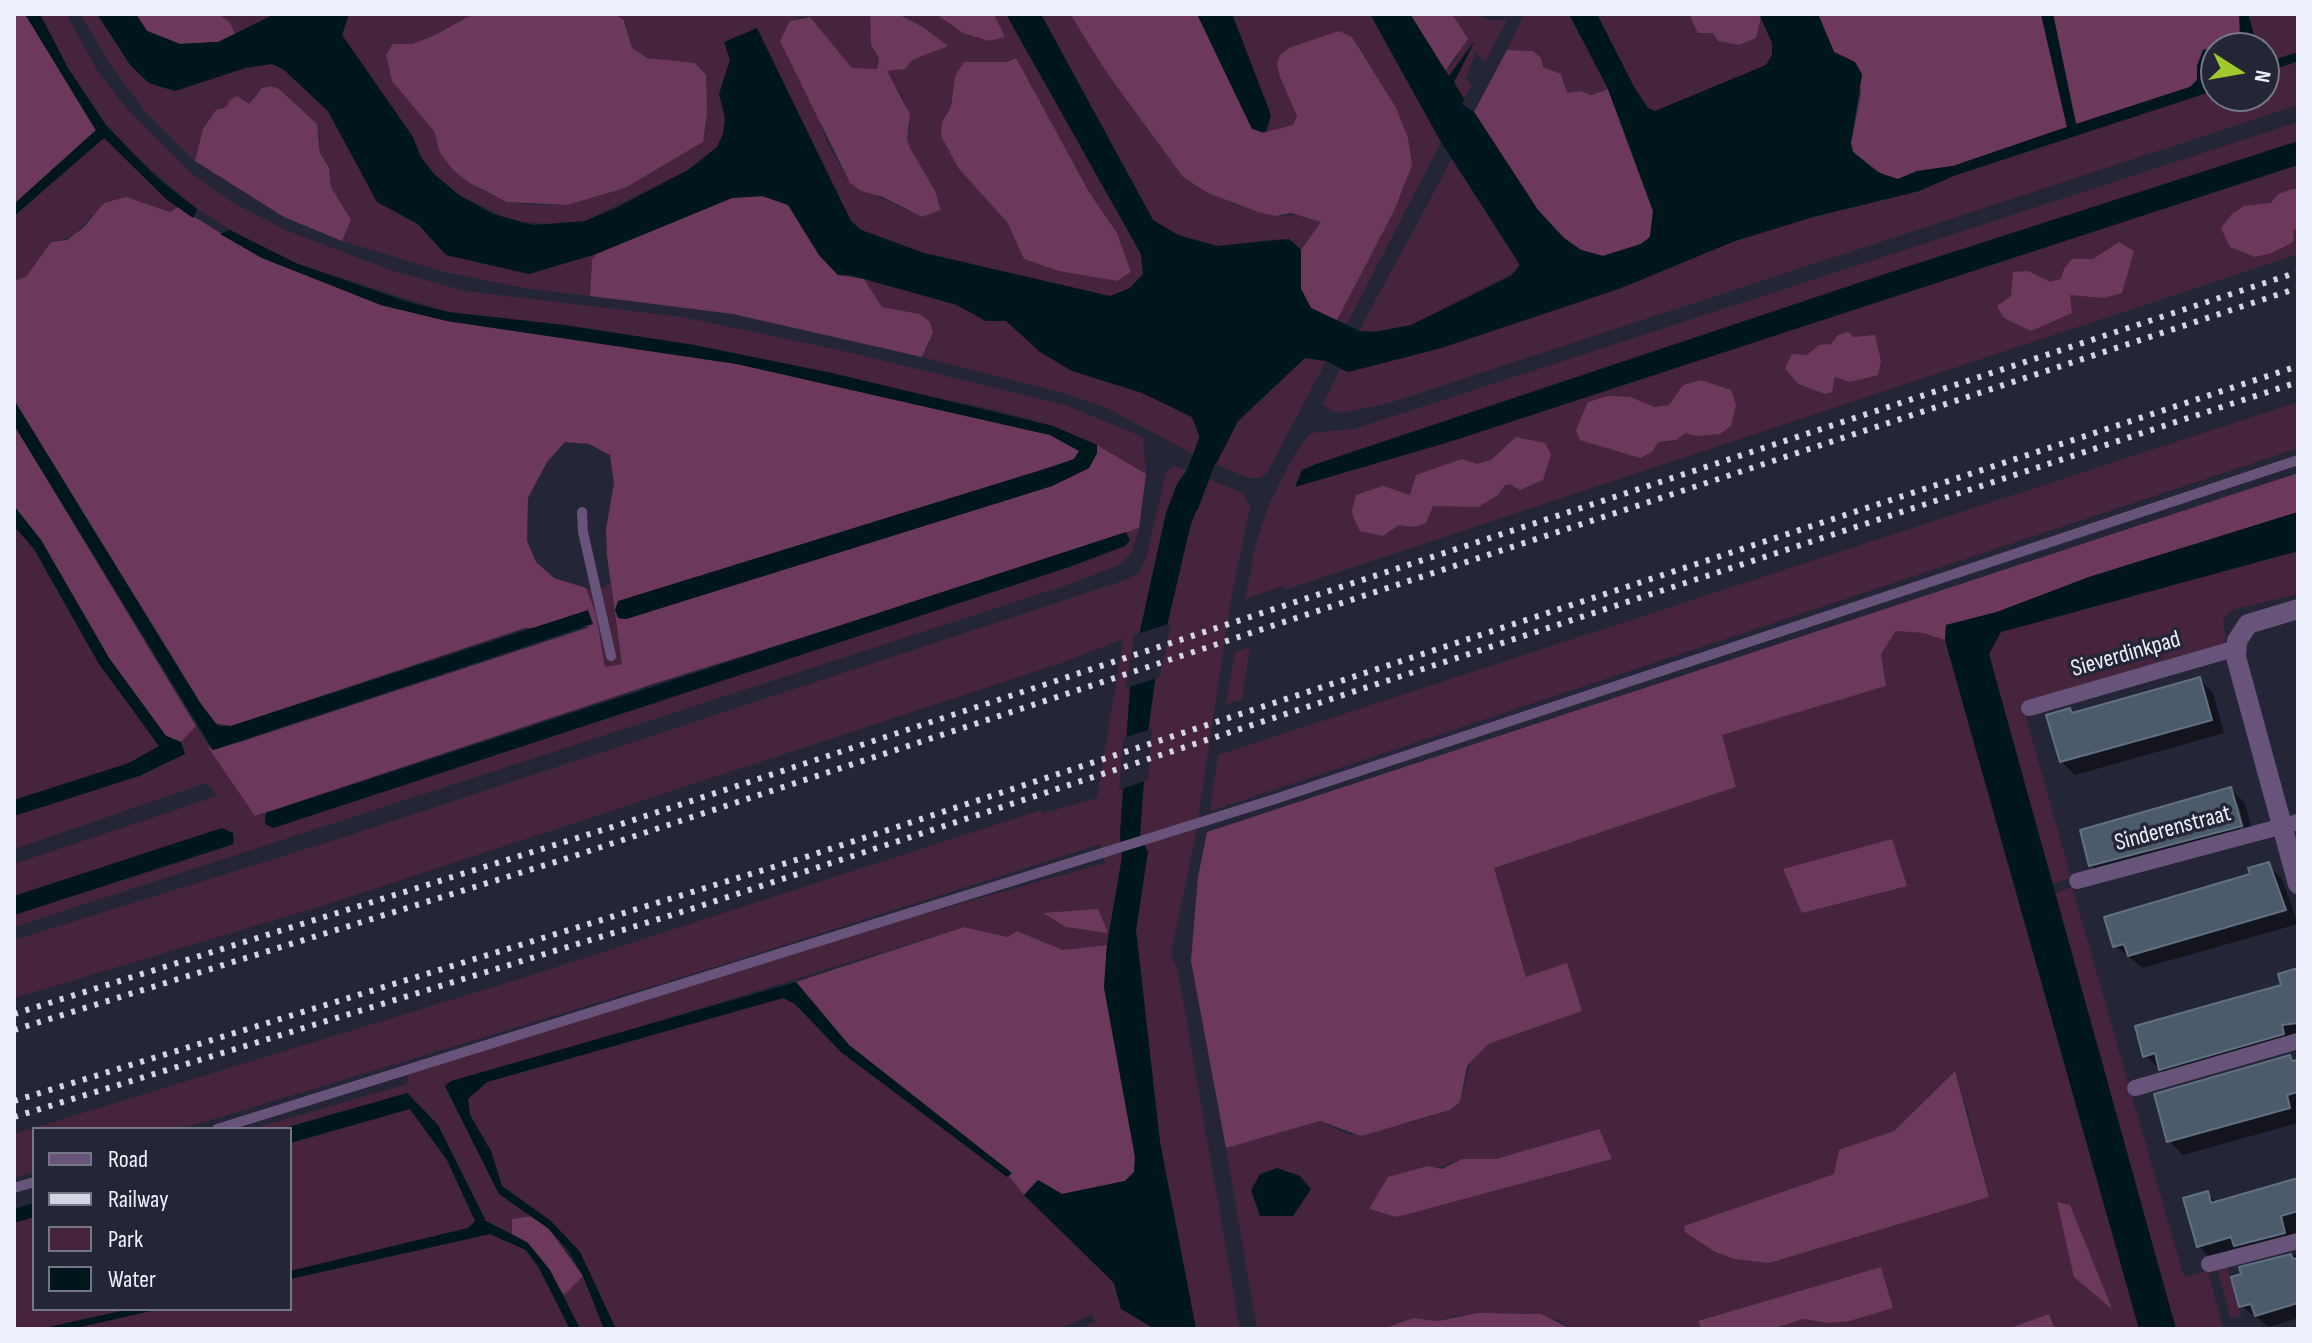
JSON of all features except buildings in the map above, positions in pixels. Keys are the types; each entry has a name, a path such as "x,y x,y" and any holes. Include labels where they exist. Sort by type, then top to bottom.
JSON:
{"street":[{"path":"2298,609 2248,624 2240,635 2237,648 2239,674 2290,824 2298,884"},
{"name":"Sieverdinkpad","path":"2029,708 2237,648"},
{"name":"Sinderenstraat","path":"2077,881 2290,824"},
{"path":"2135,1088 2298,1041"},
{"path":"2209,1264 2298,1241"}],"lane":[{"path":"223,1127 1097,855 2298,460"},
{"path":"582,512 583,532 611,656"}],"green space":[{"path":"40,14 66,14 97,70 127,109 192,174 230,201 285,230 393,271 465,291 682,317 839,350 1065,405 1143,437 1146,474 1053,426 999,411 694,345 564,325 448,312 298,264 244,238 197,209 131,152 106,125 68,68"},
{"path":"80,14 97,14 131,66 149,83 175,91 245,68 272,64 283,69 328,111 377,202 418,224 446,255 529,274 596,254 592,260 590,296 524,288 445,272 342,241 351,220 331,187 329,169 320,153 320,136 306,115 279,89 255,94 249,105 228,107 203,129 195,161 144,110 110,64"},
{"path":"218,14 275,14 235,34 230,22"},
{"path":"349,14 473,14 412,44 393,44 403,94 434,131 440,153 454,171 489,194 527,205 567,205 625,188 703,142 705,95 664,60 647,58 632,48 625,20 615,14 870,14 871,45 879,58 877,69 862,70 852,68 843,60 810,17 798,17 816,111 826,141 850,183 922,217 941,210 935,191 910,149 907,139 910,126 902,95 888,79 887,70 896,71 923,27 898,14 936,14 963,33 990,41 1005,37 994,14 1006,14 1141,254 1143,274 1130,288 1110,297 924,253 861,230 851,221 815,151 730,60 720,94 725,118 723,134 717,147 688,170 585,221 560,225 512,221 459,195 434,174 421,157 413,137 342,35","holes":["1016,59 1089,192 1117,233 1131,272 1116,281 1024,259 1007,222 959,169 942,122 951,107 955,76 964,62 1007,62"]},
{"path":"1041,14 1070,14 1107,73 1183,177 1234,204 1275,216 1303,215 1321,222 1321,227 1301,250 1289,239 1217,246 1178,235 1153,220"},
{"path":"1232,14 1370,14 1441,142 1347,324 1337,320 1394,211 1400,190 1307,43 1289,48 1280,77 1297,116 1293,125 1262,133 1266,131 1271,115"},
{"path":"1452,14 1477,14 1488,20 1507,20 1485,62 1476,52 1465,79 1472,85 1464,99 1454,83 1473,40 1449,77 1445,71 1458,57 1457,23"},
{"path":"1524,14 1569,14 1608,89 1592,95 1580,91 1567,93 1561,75 1543,67 1533,51 1507,50"},
{"path":"1597,14 1689,14 1699,33 1714,33 1718,41 1739,45 1756,38 1761,17 1772,42 1772,55 1766,65 1655,111 1648,108 1634,87"},
{"path":"2248,14 2298,14 2298,52 2280,58 2280,32 2253,32"},
{"path":"2298,61 2298,105 2280,111 2280,67"},
{"path":"2200,95 2200,112 2277,112 1389,403 1342,413 1333,412 1323,404 1340,369 1348,372 1441,348 1621,288 1735,241 1813,217 1919,191 1956,175"},
{"path":"2298,122 2298,254 1287,589 1283,586 1245,599 1256,543 1269,504 1296,452 1311,433 1354,429"},
{"path":"104,137 178,207 170,212 138,201 92,215 74,236 51,242 26,277 14,281 14,216"},
{"path":"1453,157 1517,258 1519,270 1411,325 1385,332 1359,331"},
{"path":"864,279 957,305 986,321 1006,321 1019,331 1170,405 1192,418 1198,426 1200,438 1195,455 1107,408 1060,392 922,357 930,344 930,322 920,314 882,307"},
{"path":"1305,358 1326,361 1267,473 1260,478 1248,478 1216,464 1238,421"},
{"path":"2298,402 2298,448 1210,811 1218,755"},
{"path":"1173,466 1187,470 1166,513 1131,672 1120,835 1122,857 1107,945 1063,950 1018,931 1008,937 964,927 445,1087 499,1194 532,1216 512,1219 512,1234 486,1221 438,1125 408,1093 288,1127 259,1127 407,1084 409,1072 884,925 1105,863 1101,844 702,971 188,1127 37,1127 526,977 1041,810 1041,814 1097,798 1123,639 1061,663 331,903 14,998 14,940 338,839 1129,579 1139,572 1147,555 1166,472"},
{"path":"1208,479 1243,493 1250,507 1232,593 1195,838 1171,954 1178,972 1240,1329 1196,1329 1160,1142 1136,930 1146,853 1140,835 1146,717 1164,622 1200,495"},
{"path":"14,526 34,549 99,664 160,746 129,763 14,800"},
{"path":"1139,528 1132,552 1121,564 1070,584 14,927 14,915 233,845 235,837 222,828 14,896 14,864 217,796 206,783 14,849 14,816 139,776 184,754 181,742 196,726 255,816 266,813 264,819 273,828 1069,567 1125,546 1126,532"},
{"path":"2298,551 2298,594 2232,610 2223,619 2226,645 2022,703 2071,878 2051,884 1989,654 2001,632"},
{"path":"610,583 622,664 605,667 596,614 586,588 595,593"},
{"path":"1896,631 1923,633 1945,640 2139,1329 2055,1329 2049,1314 2007,1329 1772,1329 1803,1319 1829,1323 1893,1308 1881,1267 1698,1321 1701,1329 1571,1329 1559,1320 1525,1313 1454,1316 1438,1321 1414,1318 1382,1329 1257,1329 1226,1148 1320,1121 1349,1135 1416,1121 1450,1110 1460,1102 1472,1058 1488,1044 1513,1033 1526,977 1493,868 1736,787 1721,735 1886,686 1881,654","holes":["1954,1071 1989,1197 1735,1259 1685,1232 1684,1226 1834,1174 1880,1137 1894,1131","1598,1129 1398,1217 1434,1169 1462,1159 1496,1159"]},
{"path":"1250,647 1242,699 1226,704 1235,652"},
{"path":"2072,887 2184,1277 2208,1271 2223,1329 2176,1329 2053,894"},
{"path":"783,998 795,1004 841,1052 1009,1176 1114,1283 1121,1309 1155,1329 1080,1329 1095,1322 1092,1314 1059,1329 616,1329 580,1252 551,1221 502,1186 490,1151 470,1115 468,1099 487,1082"},
{"path":"410,1109 447,1160 475,1221 468,1228 292,1271 292,1142"},
{"path":"32,1128 32,1173 14,1178 14,1134"},
{"path":"32,1218 32,1311 121,1311 40,1329 14,1329 14,1223"},
{"path":"490,1234 525,1250 539,1268 570,1329 71,1329 151,1311 292,1311 292,1279"},
{"path":"2227,1265 2241,1316 2231,1319 2217,1268"},
{"path":"583,1276 604,1329 580,1329 564,1295"}],"shaded area":[{"path":"14,14 25,14 96,131 14,204"},
{"path":"136,14 218,14 230,22 235,34 218,42 180,44 147,31"},
{"path":"473,14 615,14 624,20 632,48 647,58 695,63 706,75 707,112 703,142 625,188 567,205 507,202 470,183 454,171 440,153 434,131 392,81 386,55 393,44 412,44"},
{"path":"870,14 898,14 923,27 948,46 912,60 905,69 887,71 910,114 907,139 910,148 935,191 941,210 922,217 883,197 861,191 850,183 780,41 790,21 810,17 852,68 877,69 879,58 871,45"},
{"path":"936,14 994,14 1005,37 989,41 963,33"},
{"path":"1070,14 1197,14 1252,128 1262,133 1293,125 1297,116 1280,77 1277,64 1280,55 1289,48 1339,31 1352,37 1396,108 1408,138 1412,165 1394,211 1337,320 1311,308 1301,289 1301,250 1321,222 1291,213 1275,216 1258,212 1208,193 1183,177 1107,73"},
{"path":"1410,14 1452,14 1468,39 1445,71"},
{"path":"1689,14 1759,14 1761,17 1756,38 1739,45 1718,41 1713,33 1698,33"},
{"path":"1818,14 2041,14 2067,127 1953,166 1917,171 1899,179 1887,178 1853,152 1851,143 1861,92 1855,62 1834,52"},
{"path":"2053,14 2239,14 2242,32 2200,32 2197,80 2190,87 2076,124"},
{"path":"1507,50 1533,51 1541,58 1543,67 1561,74 1567,93 1580,91 1592,95 1608,89 1653,211 1650,237 1641,244 1603,256 1581,250 1564,238 1538,210 1474,112"},
{"path":"1016,58 1089,192 1117,233 1131,272 1117,281 1059,271 1024,259 1007,222 959,169 941,136 942,122 951,107 955,76 964,62 1007,62"},
{"path":"271,86 279,89 317,124 320,153 329,168 331,187 351,220 342,241 284,217 195,161 203,129 216,110 227,107 229,101 237,96 249,104 262,88"},
{"path":"2298,189 2298,229 2294,230 2293,242 2272,253 2255,257 2230,247 2221,228 2232,214 2244,206 2271,203 2278,194"},
{"path":"762,196 788,204 819,255 838,275 864,279 882,307 920,314 930,322 933,333 922,357 733,314 590,296 592,260 596,254 732,198"},
{"path":"126,197 170,212 178,207 262,258 381,305 447,321 737,364 1050,435 1080,451 1074,459 619,618 626,619 1052,486 1089,468 1097,453 1097,445 1146,474 1139,528 255,816 208,747 213,750 240,742 590,627 525,628 231,726 213,723 14,400 14,281 26,277 51,242 67,240 83,228 104,203","holes":["565,442 589,444 610,455 614,483 606,529 607,556 622,664 605,667 596,614 586,588 554,578 536,562 527,541 528,498 547,462"]},
{"path":"2119,242 2134,251 2122,293 2104,298 2070,295 2072,313 2031,331 2004,318 1997,306 2011,296 2013,272 2028,271 2050,282 2061,279 2072,259 2093,259"},
{"path":"1848,332 1854,337 1875,335 1881,361 1878,375 1850,382 1835,377 1832,392 1825,394 1798,384 1785,368 1792,354 1807,355 1819,345 1831,344 1838,335"},
{"path":"1701,380 1731,390 1736,405 1731,426 1720,434 1697,436 1685,433 1676,440 1658,442 1652,452 1640,458 1580,440 1576,430 1588,402 1609,396 1630,397 1655,407 1669,405 1683,385"},
{"path":"14,425 196,726 181,742 166,736 109,658 41,540 14,506"},
{"path":"1516,437 1545,443 1551,455 1543,480 1520,490 1510,484 1505,485 1498,495 1478,507 1433,506 1426,523 1414,527 1399,525 1383,536 1360,531 1352,511 1356,495 1383,486 1410,495 1416,475 1462,459 1477,464 1491,460"},
{"path":"2298,473 2298,512 2089,577 1997,612 1946,625 1945,640 1923,633 1896,631 1881,654 1886,686 1722,735 1736,787 1494,868 1526,977 1567,963 1582,1011 1488,1044 1467,1066 1460,1102 1450,1110 1361,1136 1320,1121 1226,1148 1191,961 1198,877 1207,832"},
{"path":"1892,839 1907,886 1802,913 1783,869"},
{"path":"1098,909 1108,933 1066,927 1043,913"},
{"path":"964,927 1008,937 1017,931 1063,950 1107,945 1104,987 1135,1157 1134,1172 1125,1181 1062,1194 1038,1180 1024,1195 1009,1176 1011,1173 849,1045 796,982"},
{"path":"1955,1071 1989,1197 1769,1263 1735,1259 1715,1252 1685,1232 1684,1226 1834,1174 1839,1150 1894,1131"},
{"path":"1599,1129 1612,1159 1397,1217 1369,1209 1388,1177 1428,1166 1442,1169 1462,1159 1496,1159"},
{"path":"2057,1202 2070,1205 2112,1309 2074,1277"},
{"path":"532,1216 549,1229 583,1276 564,1295 528,1243 512,1234 512,1219"},
{"path":"1881,1267 1893,1308 1849,1321 1829,1323 1803,1319 1772,1329 1701,1329 1698,1321"},
{"path":"1478,1313 1541,1314 1571,1329 1382,1329 1414,1318 1438,1321"},
{"path":"2049,1314 2055,1329 2007,1329"}],"water":[{"path":"25,14 40,14 68,68 106,125 156,177 197,209 193,218 166,199 104,138 14,216 14,204 96,130"},
{"path":"97,14 136,14 147,31 180,44 218,42 275,14 349,14 342,35 413,137 421,157 434,174 459,195 493,214 533,225 585,221 616,208 688,170 717,147 725,118 719,94 730,60 724,42 757,28 851,221 861,230 924,253 1110,296 1130,288 1143,274 1141,254 1006,14 1041,14 1153,220 1178,235 1217,246 1289,239 1301,250 1301,289 1311,308 1359,331 1374,332 1411,325 1511,276 1520,265 1441,142 1370,14 1410,14 1449,76 1475,41 1454,82 1464,99 1462,104 1474,112 1538,210 1564,238 1581,250 1603,256 1641,244 1650,237 1653,211 1608,89 1569,14 1597,14 1634,87 1648,108 1655,111 1766,65 1772,55 1772,43 1759,14 1818,14 1834,52 1855,62 1862,74 1851,143 1853,152 1877,172 1898,179 1917,171 1953,166 2067,127 2041,14 2053,14 2076,124 2190,87 2197,80 2200,58 2200,95 1956,175 1919,191 1813,217 1735,241 1621,288 1441,348 1348,372 1326,361 1305,358 1238,421 1216,464 1195,455 1200,438 1192,417 1142,393 1072,371 1040,352 1006,321 986,321 957,305 850,275 838,275 819,255 788,205 762,196 732,198 596,254 529,274 446,255 418,224 377,202 328,111 283,69 272,64 245,68 175,91 149,83 131,66"},
{"path":"1197,14 1232,14 1271,115 1266,132 1252,129"},
{"path":"2239,14 2248,14 2253,32 2240,32"},
{"path":"2298,52 2298,61 2280,67 2280,58"},
{"path":"2298,141 2298,165 1449,442 1295,487 1302,470 1316,464 1900,269"},
{"path":"230,230 298,264 408,302 448,312 564,325 694,345 832,373 1053,426 1097,445 1097,453 1089,468 1052,486 626,619 618,618 615,610 618,601 1054,466 1074,459 1079,451 1050,435 737,364 447,321 381,305 262,258 220,234"},
{"path":"14,400 198,700 218,726 231,726 588,610 593,624 213,750 14,425"},
{"path":"1187,470 1208,479 1190,527 1156,674 1147,740 1140,835 1148,852 1136,930 1160,1142 1196,1329 1155,1329 1121,1309 1114,1283 1024,1195 1038,1180 1062,1194 1125,1181 1134,1172 1135,1157 1104,987 1107,945 1122,857 1120,835 1131,672 1166,513 1177,484"},
{"path":"14,506 41,540 109,658 166,736 181,742 185,754 139,776 14,816 14,800 129,763 159,746 99,664 34,549 14,526"},
{"path":"2298,512 2298,551 2001,632 1989,654 2176,1329 2139,1329 1945,640 1946,625 1997,612 2089,577"},
{"path":"1126,532 1130,540 1125,546 1069,567 273,828 265,824 266,813"},
{"path":"222,828 233,833 233,844 14,915 14,896"},
{"path":"796,982 849,1045 1012,1173 1007,1177 841,1052 795,1004 783,998 487,1082 468,1099 470,1115 491,1151 502,1186 551,1221 580,1252 616,1329 604,1329 583,1276 568,1250 549,1229 499,1194 445,1086 451,1081"},
{"path":"407,1093 438,1125 486,1221 528,1243 550,1270 580,1329 570,1329 539,1268 526,1250 490,1234 292,1279 292,1271 468,1228 475,1221 447,1160 410,1109 292,1142 292,1127 288,1127"},
{"path":"1277,1168 1300,1176 1311,1189 1293,1216 1260,1216 1251,1190 1260,1174"},
{"path":"32,1204 32,1218 14,1223 14,1209"},
{"path":"121,1311 151,1311 71,1329 40,1329"}],"pier":[{"path":"1171,623 1160,677 1126,688 1134,635"},
{"path":"1152,729 1148,780 1119,790 1123,738"}],"waterway":[{"path":"1187,504 1215,430"}],"railway":[{"path":"14,1014 609,828 2298,272"},
{"path":"14,1030 568,858 2298,288"},
{"path":"14,1101 809,856 2298,366"},
{"path":"14,1117 688,910 2298,382"}]}
